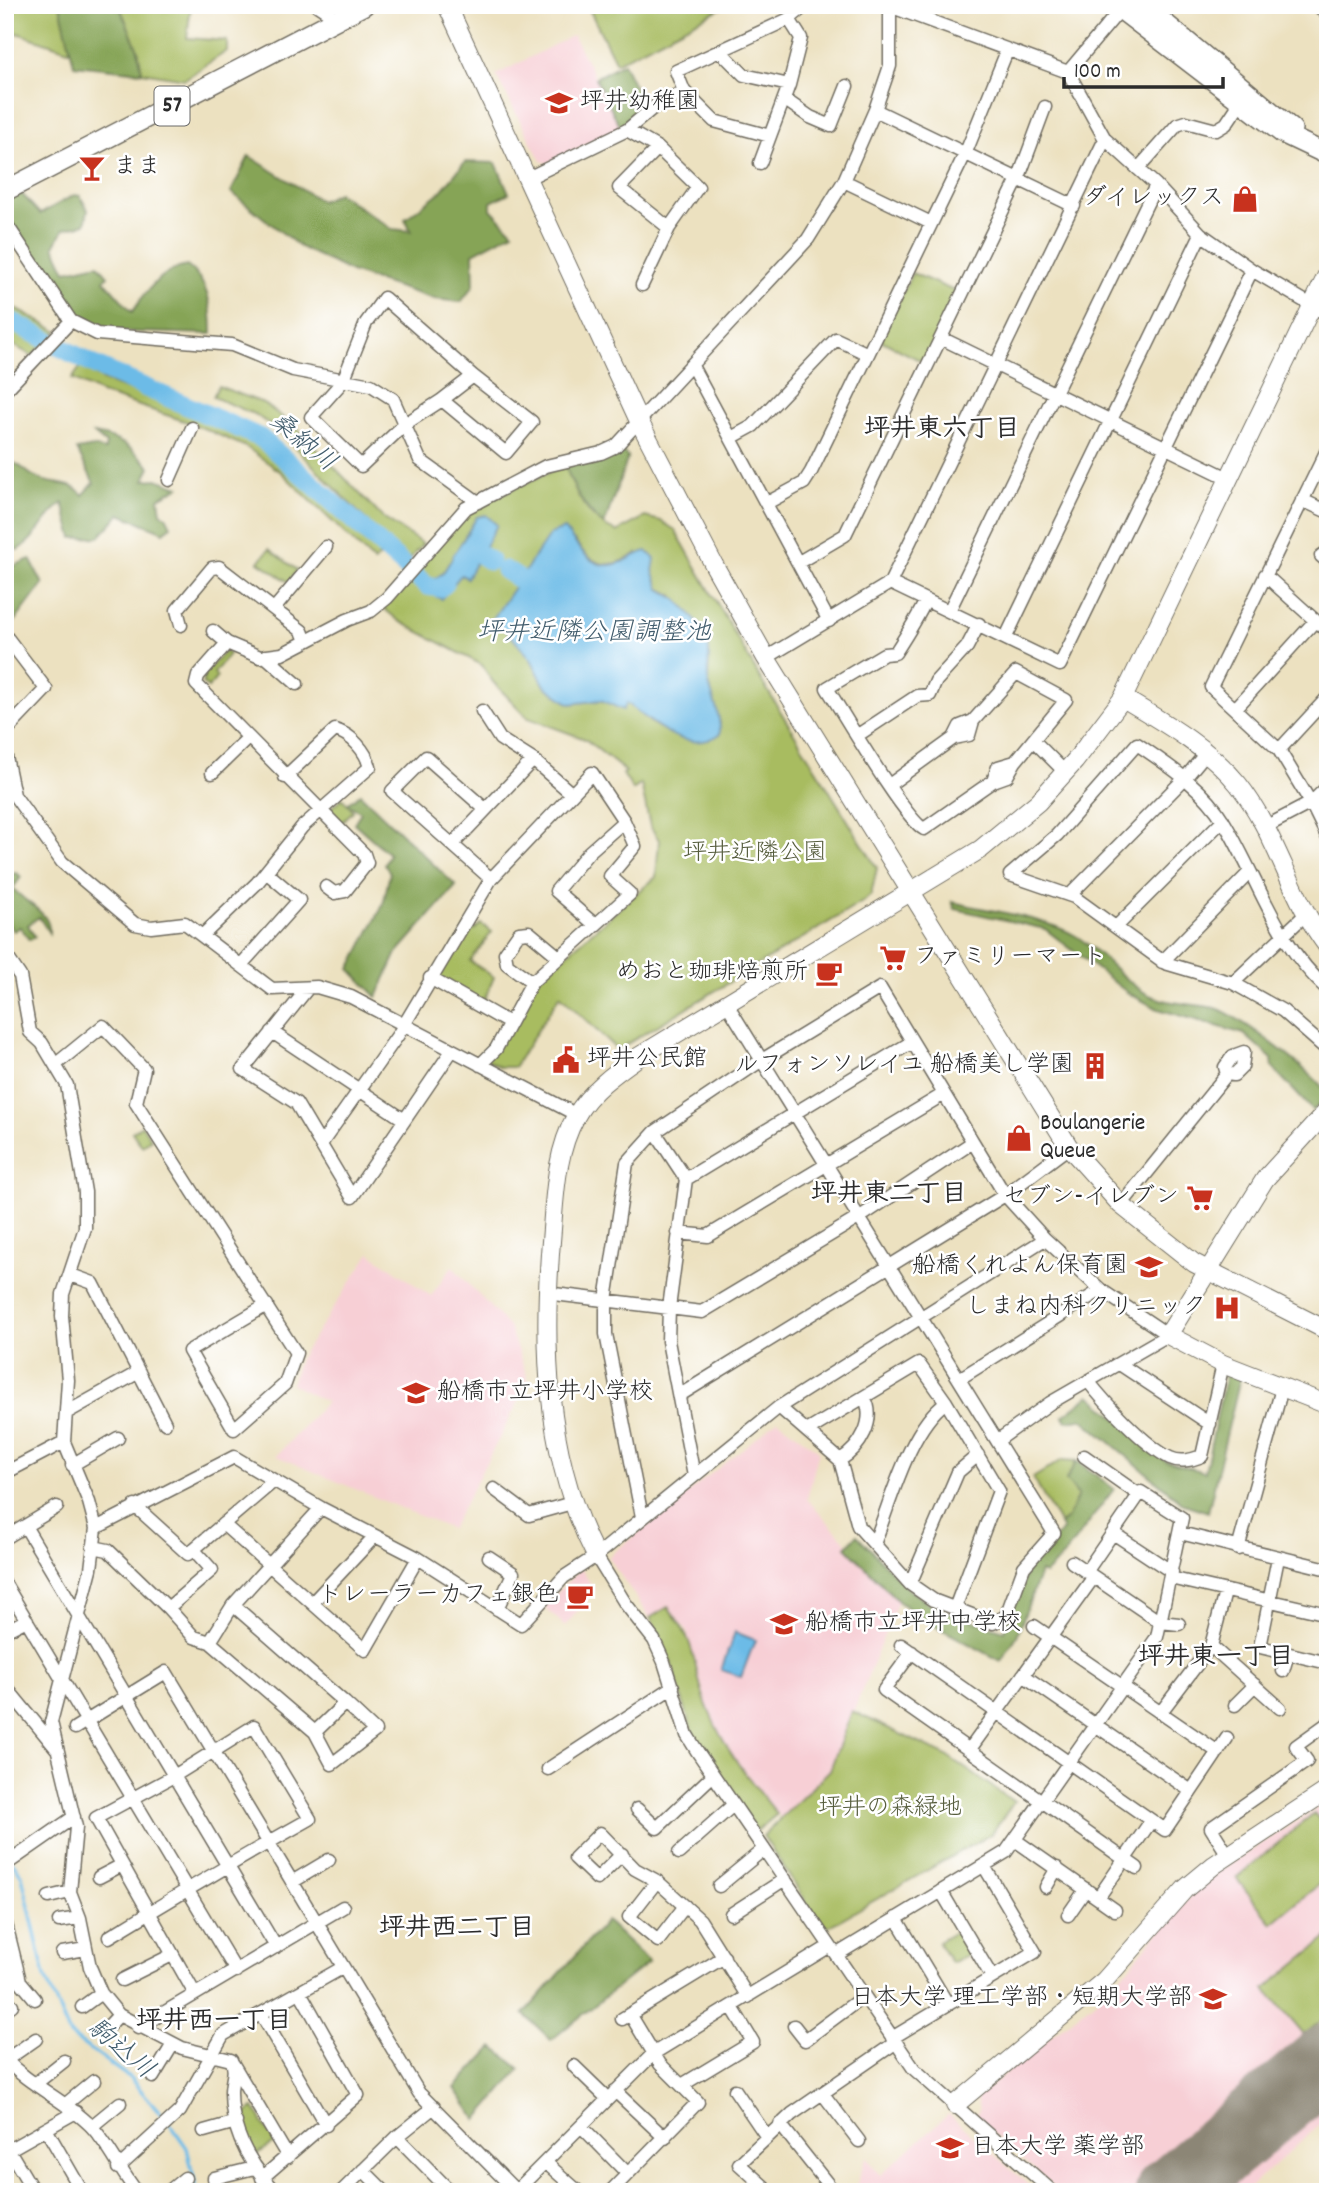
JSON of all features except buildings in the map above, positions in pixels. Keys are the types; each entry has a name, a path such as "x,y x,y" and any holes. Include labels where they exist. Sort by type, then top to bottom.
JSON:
{"main road":[{"name":"57","path":"5,191 364,5"},
{"path":"1143,5 1275,112 1305,142"},
{"path":"1118,7 1282,133 1328,155"}],"street":[{"path":"317,5 338,19"},
{"path":"447,5 639,421 766,658 1069,1147 1121,1205 1157,1237 1207,1272 1328,1331"},
{"path":"770,136 714,121 684,91 676,71 789,19 806,5"},
{"path":"1316,5 1328,15"},
{"path":"265,656 282,654 347,620 371,611 398,586 466,508 546,466 601,453 616,446 808,239 844,180 875,110 890,66 888,6 1068,72 1105,139 1156,185 1201,234 1252,270 1320,310"},
{"path":"1068,72 1118,7"},
{"path":"760,163 789,85 801,38 789,19"},
{"path":"767,503 804,483 965,152 1007,51"},
{"path":"721,52 744,75 789,85"},
{"path":"784,99 810,117 831,126 847,86"},
{"path":"528,178 627,130 654,107 684,91"},
{"path":"1138,169 1177,125 1186,122 1216,130 1226,124 1240,103"},
{"path":"799,562 845,535 943,339 1019,177 1045,107"},
{"path":"875,110 1019,177 1074,206"},
{"path":"627,130 658,148 698,187 670,228 642,285"},
{"path":"766,658 890,583 1105,139"},
{"path":"658,148 619,188 670,228"},
{"path":"844,180 931,223"},
{"path":"948,611 1156,185"},
{"path":"5,222 71,321 97,334 232,345 293,370 383,390 393,399 420,460 478,502"},
{"path":"1006,637 1201,234"},
{"path":"890,583 1006,637 1060,666 1252,270"},
{"path":"1053,2192 914,2069 712,1776 687,1735 673,1687 654,1640 625,1603 596,1556 572,1503 559,1452 548,1379 546,1293 556,1177 566,1140 577,1115 611,1076 981,849 1038,802 1065,772 1123,698 1228,478 1320,310 1328,273"},
{"path":"442,400 506,453 532,422 473,376 384,298 366,323 343,381 311,417 361,466 405,424 473,376"},
{"path":"5,391 71,321"},
{"path":"731,438 753,426 836,339 868,354"},
{"path":"943,339 1228,478"},
{"path":"692,366 829,621"},
{"path":"169,480 192,428"},
{"path":"1328,448 1211,687 1279,750 1311,803 1328,838"},
{"path":"1302,500 1328,512"},
{"path":"274,609 326,547"},
{"path":"1328,551 1321,556 1328,562"},
{"path":"181,625 177,610 212,568 219,567 303,632 306,641"},
{"path":"1265,575 1328,632"},
{"path":"890,785 954,738 960,726 973,721 1016,673 1066,701 1015,762 998,768 993,781 924,829 915,825 827,688 884,654 888,644 899,643 914,628 926,600"},
{"path":"1235,709 1315,621"},
{"path":"858,735 916,696 923,685 936,681 967,647 979,624"},
{"path":"213,631 227,642 265,656 297,684"},
{"path":"5,635 46,689 5,732"},
{"path":"227,642 198,676 196,684 319,812 364,854 367,863 345,891 334,893 326,887"},
{"path":"1279,750 1328,697"},
{"path":"1123,698 1180,733 1206,753 1238,784 1265,827 1306,914 1328,947"},
{"path":"482,711 500,738 533,760 571,793"},
{"path":"204,934 266,872 319,812 370,767 368,757 345,733 335,730 285,777"},
{"path":"212,773 248,738"},
{"path":"1033,740 1065,772"},
{"path":"1328,990 1306,970 1282,936 1223,820 1186,778 1137,744 1057,835 1010,875 1070,895 1162,962 1233,983 1283,1012 1324,1047 1328,1043"},
{"path":"5,752 14,795 62,862 135,924 151,927 185,923 204,934 272,989 317,987 351,997 451,1052 577,1115"},
{"path":"1070,895 1186,778 1206,753"},
{"path":"485,809 426,757 391,791 491,879"},
{"path":"453,844 533,760"},
{"path":"321,1144 403,1024 491,879 592,773 624,821 635,846 610,876 631,894 594,924 532,982 496,1049 480,1065"},
{"path":"1265,827 1311,803 1328,786"},
{"path":"1116,927 1223,820"},
{"path":"594,924 556,891 589,852 624,821"},
{"path":"241,965 299,900 266,872"},
{"path":"1162,962 1249,873"},
{"path":"1233,983 1306,914"},
{"path":"532,982 507,964 505,953 519,933 529,932 559,957"},
{"path":"5,954 20,976 30,1032 42,1043 67,1085 85,1192 85,1228 63,1294 62,1317 67,1356 64,1442 89,1502 96,1528 78,1616 51,1723 65,1793 75,1817 70,1892 80,1918 86,1949 100,1993 119,2015 138,2028 173,2045 227,2056 288,2157"},
{"path":"430,978 509,1023"},
{"path":"308,988 243,1069 296,1103 352,1198 403,1119 451,1052"},
{"path":"642,1517 606,1334 606,1300 627,1163 655,1132 762,1060 880,988 1005,1195 1045,1239 1101,1290 1168,1335 1223,1364 1328,1405"},
{"path":"727,1004 1054,1533 1024,1567 1006,1616 993,1623 933,1600 910,1584 858,1526 840,1460 779,1408"},
{"path":"55,1065 103,1026 144,1069 136,1103 267,1305 296,1353 285,1384 234,1429 189,1351 267,1305"},
{"path":"272,1032 403,1119"},
{"path":"686,1179 912,1042"},
{"path":"1121,1205 1227,1074"},
{"path":"678,1233 708,1236 944,1094"},
{"path":"997,1441 1088,1381 1121,1365 1168,1335 1265,1179 1328,1110"},
{"path":"655,1132 686,1179 669,1308 668,1341 694,1476"},
{"path":"546,1293 702,1312 860,1217 973,1142"},
{"path":"680,1395 1005,1195 1069,1147"},
{"path":"96,1528 234,1457 321,1508 418,1558 521,1624 564,1577 596,1556 779,1408 1045,1239"},
{"path":"71,1275 93,1283 165,1423"},
{"path":"958,1379 1101,1290"},
{"path":"807,1431 919,1364 946,1402 999,1491 955,1608"},
{"path":"1088,1381 1112,1412 1169,1458 1188,1461 1202,1456 1223,1364"},
{"path":"1121,1365 1209,1424"},
{"path":"66,1413 139,1372"},
{"path":"1238,1549 1282,1388"},
{"path":"840,1460 854,1452 864,1434 868,1417 864,1397"},
{"path":"874,1544 920,1430 934,1410 946,1402"},
{"path":"72,1465 118,1438"},
{"path":"5,1473 64,1442"},
{"path":"910,1584 958,1472 978,1455"},
{"path":"75,1728 166,1672 419,2093 516,2191 654,2053 748,1997 896,1918 1006,1852 1157,1637 1180,1533 1182,1518 1140,1492 1138,1494 1084,1456"},
{"path":"135,1506 188,1554 274,1481"},
{"path":"494,1489 529,1515 572,1503"},
{"path":"970,1749 1050,1637 1138,1494"},
{"path":"5,1538 57,1507"},
{"path":"210,1642 233,1605 321,1508"},
{"path":"223,1524 365,1650 418,1558"},
{"path":"25,1526 276,1947"},
{"path":"1113,1533 1171,1575 1225,1592 1328,1614"},
{"path":"1180,1533 1328,1569"},
{"path":"312,1603 375,1536"},
{"path":"93,1547 108,1550 194,1637 210,1642 316,1732 332,1763 375,1731 233,1605"},
{"path":"168,1608 212,1570 194,1550"},
{"path":"489,1557 513,1573 497,1609"},
{"path":"1278,1558 1260,1647 1328,1663"},
{"path":"1072,1562 1160,1622 1179,1624"},
{"path":"5,1585 236,1971"},
{"path":"1161,1712 1211,1646 1225,1592"},
{"path":"5,1631 27,1620"},
{"path":"1034,1626 1218,1752"},
{"path":"1211,1646 1280,1708"},
{"path":"1137,1868 884,1690 907,1648 1165,1830 1227,1738"},
{"path":"1283,1671 1288,1654"},
{"path":"1023,1675 1191,1791"},
{"path":"1235,1705 1255,1685"},
{"path":"5,1686 58,1751"},
{"path":"548,1769 673,1687"},
{"path":"316,1732 345,1703"},
{"path":"1228,1856 1211,1828 1307,1761 1296,1746 1328,1723"},
{"path":"109,1937 148,1913 227,1865 310,1819 254,1727 174,1776 96,1818 148,1913 195,1994"},
{"path":"637,1809 657,1828 712,1776"},
{"path":"955,2105 1104,1981 1185,1889 1228,1856 1328,1790"},
{"path":"679,1853 732,1806"},
{"path":"9,1862 75,1817"},
{"path":"1098,1898 1151,1821"},
{"path":"1015,1839 1115,1910"},
{"path":"719,1886 764,1849"},
{"path":"622,1854 635,1868 657,1881 701,1920 748,1997"},
{"path":"292,1882 329,1860"},
{"path":"99,1877 122,1865"},
{"path":"769,2192 739,2164 780,2124 947,2003 1035,1952 984,1866"},
{"path":"1046,1887 1057,1868"},
{"path":"732,1914 785,1879"},
{"path":"657,1881 629,1917 658,1941 685,1906"},
{"path":"1068,1915 1086,1889"},
{"path":"941,1891 992,1977"},
{"path":"49,1897 70,1892"},
{"path":"138,2028 343,1907"},
{"path":"59,1921 80,1918"},
{"path":"896,1918 947,2003"},
{"path":"5,1920 10,1959 20,1981 35,1999"},
{"path":"62,1953 86,1949"},
{"path":"122,1980 172,1955"},
{"path":"610,2192 698,2102 660,2064 626,2016 723,1957"},
{"path":"118,2168 180,2111 223,2035 342,1968"},
{"path":"217,2192 214,2178 258,2173 288,2157 358,2095 300,1992"},
{"path":"82,2007 100,1993"},
{"path":"794,2026 805,2040 864,1996"},
{"path":"682,2085 753,2042 732,2007"},
{"path":"261,2014 326,2125"},
{"path":"103,2033 119,2015"},
{"path":"36,2039 6,2060 23,2078 71,2108 92,2126 118,2168 137,2192"},
{"path":"153,2077 173,2045"},
{"path":"35,2084 64,2061"},
{"path":"233,2064 231,2094 236,2122 258,2173 276,2192"},
{"path":"574,2066 665,2138"},
{"path":"34,2192 7,2151 46,2129 71,2108 94,2081"},
{"path":"735,2090 767,2137"},
{"path":"823,2094 859,2141"},
{"path":"92,2126 120,2103"},
{"path":"341,2192 397,2137 434,2108"},
{"path":"204,2131 236,2122"},
{"path":"780,2124 834,2192"},
{"path":"581,2126 628,2174"},
{"path":"46,2129 80,2188 74,2192"},
{"path":"397,2137 452,2192"},
{"path":"545,2162 579,2192"},
{"path":"363,2170 385,2192"},
{"path":"169,2192 185,2178"}],"shaded area":[{"name":"坪井幼稚園","path":"573,35 621,128 549,164 541,161 496,75"},
{"name":"船橋市立坪井小学校","path":"370,1253 431,1296 452,1266 509,1327 529,1382 451,1529 276,1456 326,1402 291,1384 299,1359"},
{"name":"船橋市立坪井中学校","path":"778,1420 819,1451 807,1499 848,1544 846,1547 898,1601 830,1770 782,1819 727,1749 708,1709 686,1629 668,1608 650,1618 608,1557"},
{"path":"581,1568 595,1591 565,1626 544,1607"},
{"name":"日本大学 理工学部・短期大学部","path":"1328,1801 1328,2117 1245,2192 1060,2192 974,2116 979,2111 977,2097 1111,1988 1193,1892 1221,1870"},
{"name":"日本大学 薬学部","path":"949,2114 1036,2192 854,2192 866,2157 880,2175"}],"green space":[{"path":"5,5 60,5 71,51 5,29"},
{"path":"60,5 119,5 138,50 142,72 74,65"},
{"path":"119,5 191,5 187,38 227,41 227,51 185,79 142,72 138,50"},
{"path":"587,5 727,5 616,63"},
{"path":"623,63 645,108 621,128 595,78"},
{"path":"249,156 321,201 338,193 392,229 411,231 405,219 441,191 465,162 496,163 509,193 491,202 491,209 513,232 473,253 474,285 461,302 434,299 351,272 300,247 231,192"},
{"path":"21,193 40,214 74,195 80,196 88,210 85,224 64,229 54,246 66,271 98,264 108,276 104,280 132,312 162,277 187,266 205,287 212,334 99,331 74,319 10,228 5,202"},
{"path":"912,273 959,293 925,363 880,340"},
{"path":"5,303 57,331 32,356 5,340"},
{"path":"81,366 106,382 204,415 268,446 383,554 374,562 281,472 246,447 196,425 101,393 72,379"},
{"path":"218,386 263,403 296,427 383,518 423,544 407,562 283,435 256,415 213,397"},
{"path":"94,434 119,441 138,454 150,467 144,480 157,479 179,487 159,498 161,513 166,516 171,526 164,532 120,514 99,537 73,538 63,503 25,545 18,550 7,547 5,460 41,480 72,487 83,495 94,483 77,450 94,447 105,450 106,444"},
{"path":"618,446 628,457 604,525 580,498 565,465"},
{"name":"坪井近隣公園","path":"565,465 584,505 607,527 617,532 645,517 661,521 675,530 763,683 877,868 871,895 864,901 617,1050 560,995 514,1067 500,1067 484,1059 535,981 656,877 659,840 650,826 641,784 633,790 623,774 626,772 585,739 528,718 493,682 482,665 399,621 382,607 467,510","holes":["477,517 466,578 461,575 450,585 426,579 438,578 443,573","575,541 588,556 603,564 619,562 637,553 653,571 660,589 673,595 709,652 708,680 720,723 720,734 705,739 678,735 654,725 623,702 570,704 545,686 531,659 506,630 491,623"]},
{"path":"269,549 297,570 289,582 259,562"},
{"path":"30,559 43,584 7,632 5,574 13,566"},
{"path":"225,651 229,654 214,673 217,677 208,688 203,684 204,674"},
{"path":"360,794 456,886 397,953 377,997 350,969 383,905 390,873 384,864 389,854 354,823 361,812 347,804"},
{"path":"342,798 353,811 339,825 330,816 330,809"},
{"path":"17,873 21,877 13,888 42,914 49,925 49,933 39,917 28,925 35,937 30,940 20,927 14,931 5,922 5,875"},
{"path":"952,902 1033,919 1063,929 1085,942 1128,981 1147,994 1225,1012 1294,1061 1328,1095 1313,1111 1273,1068 1272,1059 1244,1034 1158,1009 1128,993 1045,929 955,909"},
{"path":"481,924 492,932 470,961 494,977 483,1003 435,976 466,927 474,930"},
{"path":"142,1125 151,1139 142,1146 132,1132"},
{"path":"1226,1373 1240,1378 1208,1512 1184,1504 1082,1419 1066,1421 1063,1416 1090,1395 1166,1461 1205,1472"},
{"path":"1062,1460 1077,1461 1066,1480 1078,1495 1068,1518 1060,1525 1033,1478"},
{"path":"1077,1461 1114,1489 1064,1555 1045,1574 1040,1572 1017,1636 1001,1661 922,1619 898,1601 846,1547 857,1535 908,1589 935,1608 1004,1631 1028,1567 1063,1530 1060,1525 1068,1518 1078,1495 1066,1480"},
{"path":"668,1607 691,1647 703,1696 715,1726 739,1765 777,1814 757,1831 693,1734 670,1659 650,1618"},
{"name":"坪井の森緑地","path":"852,1711 949,1757 1014,1802 991,1834 824,1929 763,1836 830,1770"},
{"path":"1314,1813 1328,1830 1328,1877 1272,1923 1236,1878"},
{"path":"606,1921 649,1962 551,2040 524,2014"},
{"path":"957,1931 971,1953 951,1963 938,1942"},
{"path":"1328,1937 1328,2015 1304,2035 1265,1989"},
{"path":"493,2047 520,2069 477,2120 455,2088"},
{"path":"254,2108 275,2143 252,2157 240,2123 242,2116"}],"water":[{"path":"486,515 497,525 467,578 461,575 441,599 420,588 426,579 433,580 443,573 477,517"},
{"name":"坪井近隣公園調整池","path":"564,529 586,555 599,564 620,563 647,551 655,559 653,571 660,589 692,615 704,633 709,652 708,680 718,713 720,734 695,742 670,734 627,703 623,710 601,700 570,704 545,686 531,659 506,630 490,623 550,534"},
{"path":"735,1632 755,1640 741,1677 721,1670"}],"waterway":[{"name":"桑納川","path":"5,318 96,366 261,438 427,586 439,588 445,584"},
{"name":"桑納川","path":"462,559 470,548 490,561"},
{"name":"桑納川","path":"505,570 525,583"},
{"name":"駒込川","path":"5,1851 22,1876 45,1977 70,2035 130,2078 171,2125 187,2148 197,2192"}],"runway":[{"path":"1171,2192 1328,2060"}],"place":[{"name":"坪井幼稚園","path":"559,103"},
{"name":"まま","path":"92,168"},
{"name":"ダイレックス","path":"1245,199"},
{"name":"ファミリーマート","path":"893,958"},
{"name":"めおと珈琲焙煎所","path":"829,973"},
{"name":"坪井公民館","path":"566,1060"},
{"name":"ルフォンソレイユ 船橋美し学園","path":"1095,1066"},
{"name":"Boulangerie Queue","path":"1019,1138"},
{"name":"セブン-イレブン","path":"1200,1198"},
{"name":"船橋くれよん保育園","path":"1149,1267"},
{"name":"しまね内科クリニック","path":"1227,1308"},
{"name":"船橋市立坪井小学校","path":"416,1393"},
{"name":"トレーラーカフェ銀色","path":"580,1596"},
{"name":"船橋市立坪井中学校","path":"784,1624"},
{"name":"日本大学 理工学部・短期大学部","path":"1213,1999"},
{"name":"日本大学 薬学部","path":"950,2148"}],"district":[{"name":"坪井東六丁目","path":"942,430"},
{"name":"坪井東二丁目","path":"889,1195"},
{"name":"坪井東一丁目","path":"1216,1658"},
{"name":"坪井西二丁目","path":"457,1929"},
{"name":"坪井西一丁目","path":"214,2022"}]}
